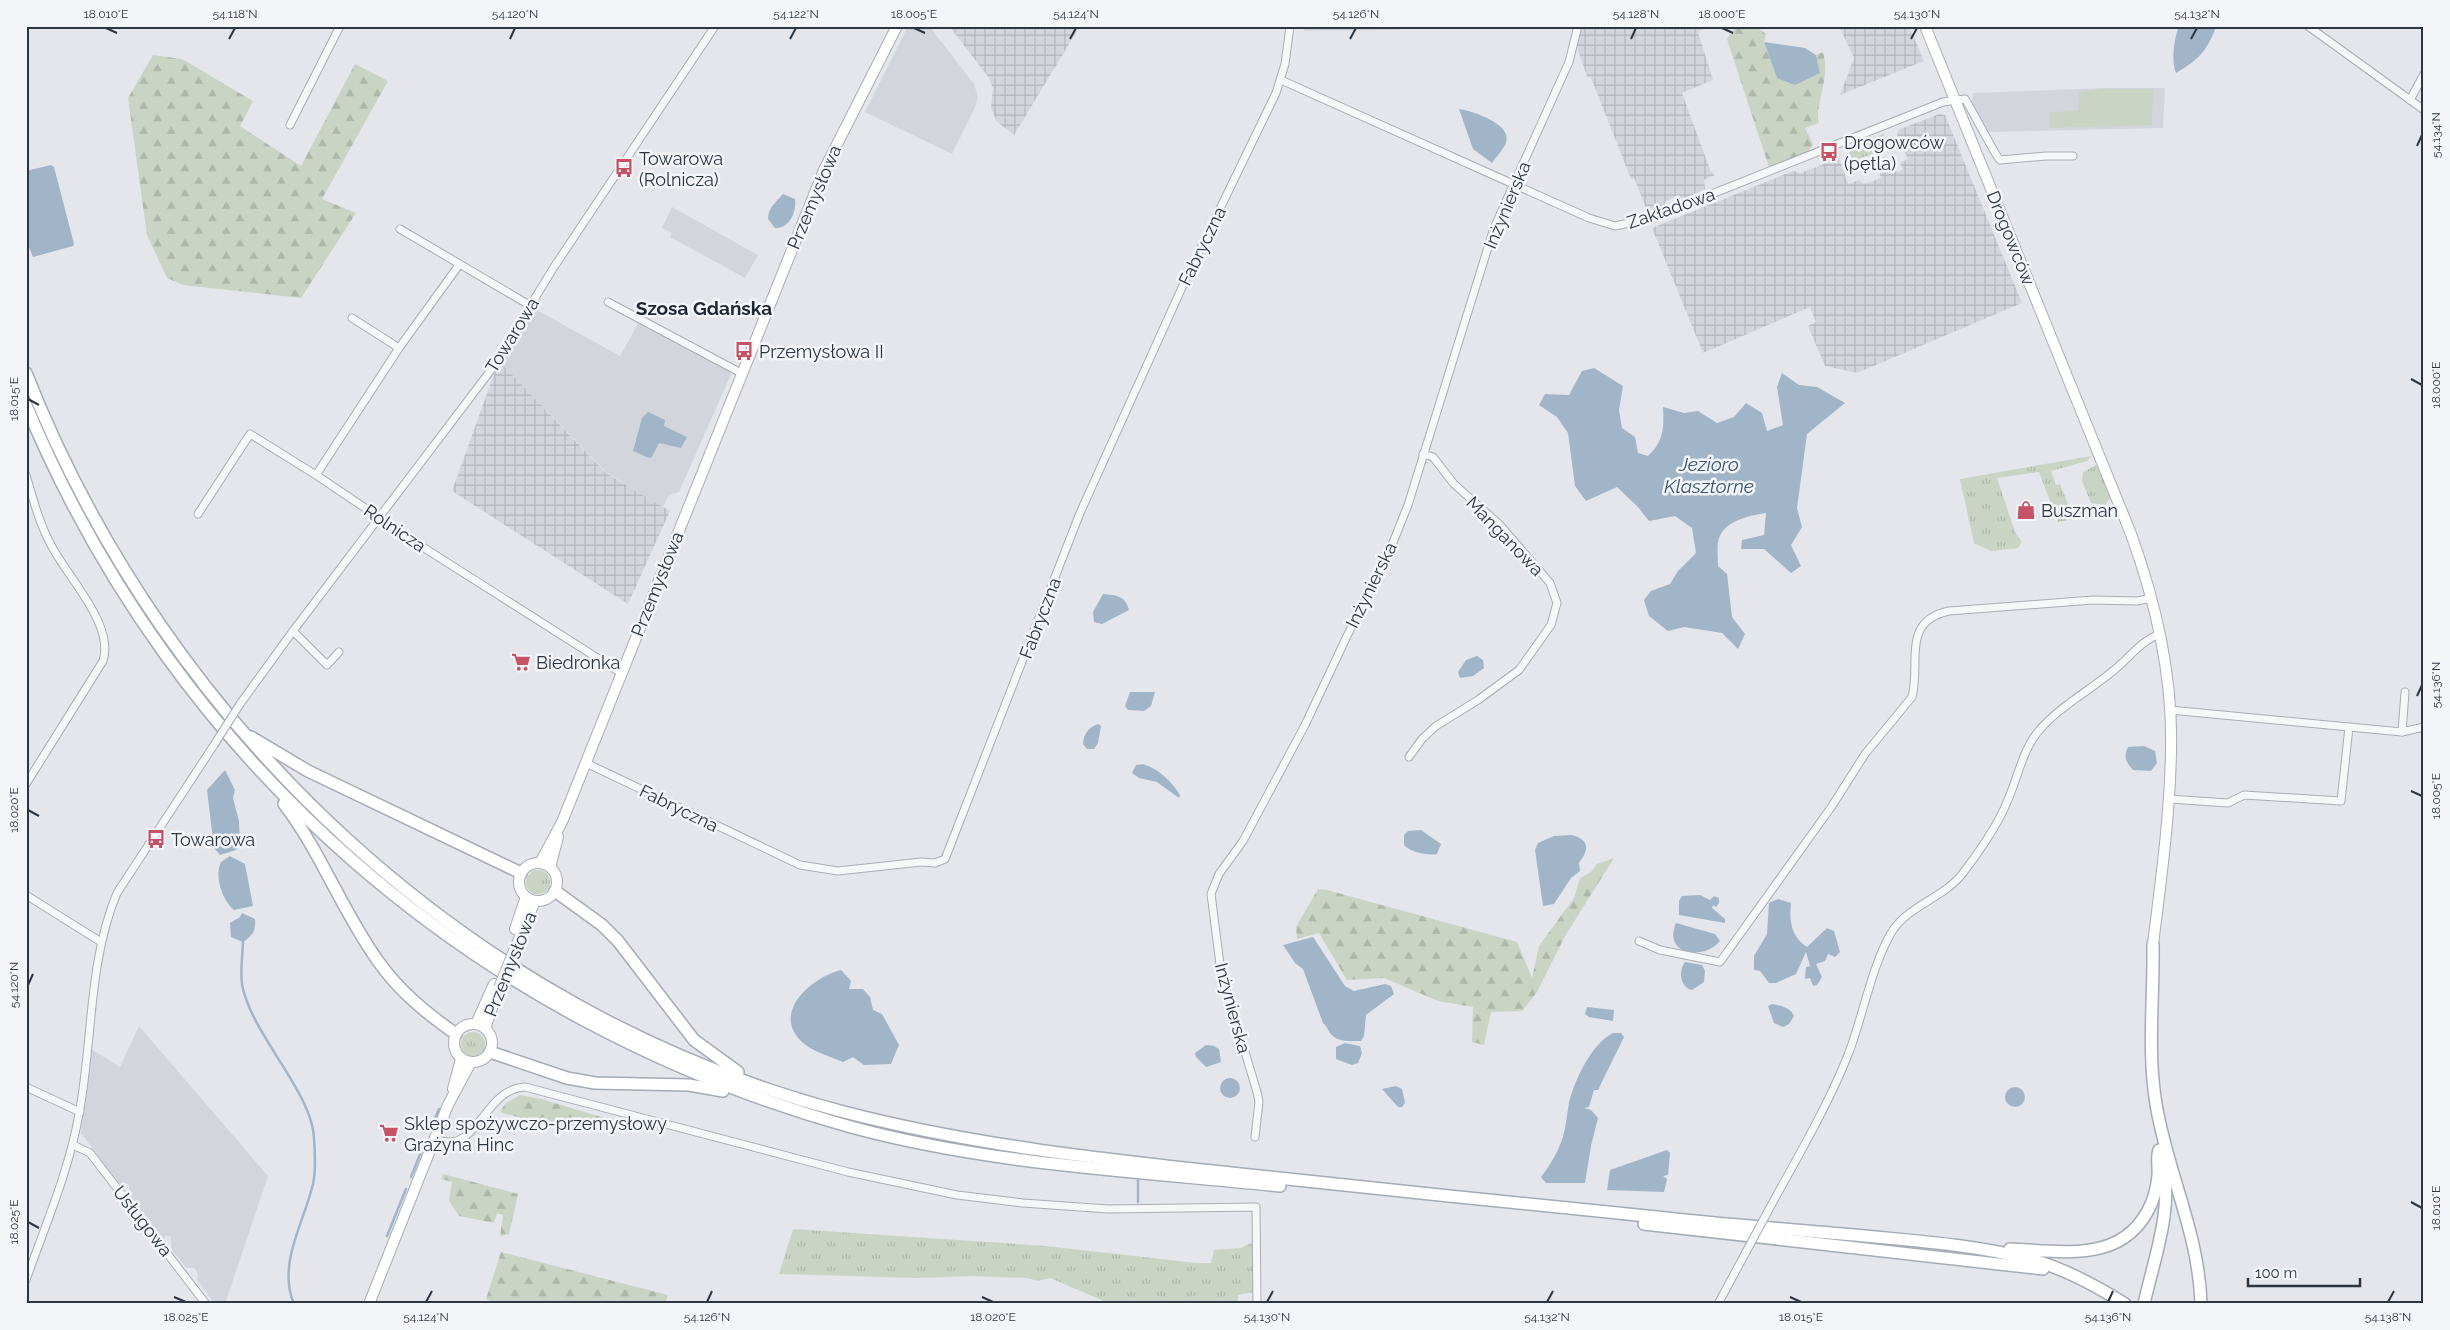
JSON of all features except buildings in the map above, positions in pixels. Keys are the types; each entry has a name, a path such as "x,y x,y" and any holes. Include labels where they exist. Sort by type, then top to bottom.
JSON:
{"main road":[{"name":"Przemysłowa","path":"540,863 562,822 824,170 898,26"},
{"name":"Drogowców","path":"1926,26 2131,534 2152,598 2160,634 2170,710 2171,749 2169,799 2153,944"},
{"path":"26,374 68,470 122,568 185,661 262,755 333,827 405,890 482,946 541,983 605,1019 714,1069 837,1110 921,1131 1038,1151 1399,1191 1969,1247 2065,1253 2092,1252 2111,1245 2133,1229 2151,1203 2158,1178 2157,1156 2159,1150"},
{"path":"26,405 73,506 142,622 218,724 277,789 318,830 398,899 504,974 566,1012 650,1054 768,1101 853,1127 918,1143 1026,1161 1657,1225 1994,1262 2065,1272"},
{"path":"247,736 255,737 283,758 308,772 521,873"},
{"path":"277,789 280,798 301,828 377,960 413,1001 456,1034"},
{"name":"Przemysłowa","path":"550,867 562,822"},
{"path":"540,863 550,867 557,881 555,891 547,899 531,899 520,888 521,873 527,866 540,863"},
{"path":"555,891 602,925 618,941 694,1040 719,1061 768,1088"},
{"name":"Przemysłowa","path":"480,1026 531,899"},
{"path":"2144,1302 2166,1200 2166,1176 2152,1121 2144,1047 2145,981 2153,944"},
{"path":"2153,944 2150,1018 2154,1095 2161,1129 2198,1259 2201,1304"},
{"path":"464,1026 480,1026 491,1037 490,1052 482,1060 466,1061 454,1050 456,1034 464,1026"},
{"path":"490,1052 567,1078 595,1082 689,1085 768,1101"},
{"path":"369,1304 466,1061"},
{"path":"1969,1247 2028,1258 2100,1288 2125,1304"}],"street":[{"path":"290,124 340,26"},
{"name":"Towarowa","path":"26,1280 73,1145 80,1112 101,942 117,893 240,704 491,370 592,208 715,26"},
{"name":"Fabryczna","path":"586,763 800,865 838,871 921,862 935,863 945,859 1080,513 1176,301 1274,98 1281,80 1290,26"},
{"name":"Inżynierska","path":"1255,1137 1259,1102 1258,1092 1220,972 1212,894 1219,874 1247,834 1305,725 1381,570 1408,505 1494,228 1569,62 1578,26"},
{"path":"2308,26 2424,110"},
{"path":"2410,100 2424,74"},
{"name":"Zakładowa","path":"1281,80 1600,222 1625,226 1649,219 1943,102 1955,100"},
{"path":"1955,100 1965,99 1984,129 1998,159 2073,156"},
{"path":"400,229 531,306"},
{"path":"316,475 399,348 459,265"},
{"path":"608,302 741,373"},
{"path":"352,318 399,348"},
{"name":"Rolnicza","path":"198,514 250,434 621,673"},
{"name":"Manganowa","path":"1409,757 1422,739 1436,726 1478,700 1519,670 1551,625 1557,603 1550,583 1499,524 1454,484 1433,457 1423,454"},
{"path":"26,475 42,526 51,545 100,624 106,648 100,667 26,784"},
{"path":"1639,941 1660,950 1720,962 1832,806 1865,754 1912,697 1914,689 1915,642 1925,622 1940,613 1949,611 2093,600 2137,601 2152,598"},
{"path":"293,631 327,665 339,652"},
{"path":"1718,1304 1833,1089 1848,1056 1877,969 1894,930 1909,914 1952,885 1963,874 2004,810 2030,743 2037,733 2054,716 2115,670 2151,637 2160,634"},
{"path":"2402,732 2405,692"},
{"path":"2170,710 2402,732 2424,727"},
{"path":"2169,799 2228,803 2244,795 2341,801 2349,727"},
{"path":"26,895 101,942"},
{"path":"26,1087 80,1112"},
{"path":"435,1139 447,1143 463,1139 502,1094 515,1087 525,1087 848,1172 957,1195 1023,1203 1098,1208 1256,1207 1257,1304"},
{"name":"Usługowa","path":"73,1145 90,1153 206,1304"}],"shaded area":[{"path":"908,26 929,26 974,84 978,97 974,110 952,154 865,112"},
{"path":"949,26 1080,26 1014,135 997,122 991,108 993,88 989,78"},
{"path":"1304,26 1400,26 1400,30 1304,31"},
{"path":"1582,26 1711,26 1698,32 1713,80 1682,93 1711,172 1715,175 1704,180 1705,189 1683,199 1678,195 1666,201 1663,207 1648,213 1634,178 1631,179 1591,78 1587,76 1577,48"},
{"path":"1839,26 1909,26 1924,61 1840,95 1854,58"},
{"path":"2103,88 2165,88 2163,128 1989,132 1972,104 1973,93"},
{"path":"1939,114 1945,115 2022,303 1857,373 1825,366 1808,326 1816,322 1810,307 1703,353 1652,228 1793,171 1801,173 1839,158 1848,184 1859,180 1864,184 1881,178 1878,169 1873,171 1870,163 1885,157 1888,166 1894,164 1897,172 1903,169 1900,163 1908,159 1897,135 1898,130"},
{"path":"672,207 758,255 745,278 670,237 672,233 662,228"},
{"path":"535,309 620,356 639,322 732,372 679,492 669,495 663,507 607,473 501,363"},
{"path":"501,363 606,473 670,511 628,604 452,491 494,374"},
{"path":"139,1026 268,1176 225,1304 215,1304 197,1280 198,1274 194,1268 187,1268 171,1249 171,1237 166,1235 164,1240 129,1195 129,1185 124,1182 121,1186 81,1133 91,1049 120,1067"}],"green space":[{"path":"1736,26 1757,27 1766,34 1764,42 1777,78 1820,73 1816,55 1823,52 1825,72 1818,116 1819,123 1805,128 1813,144 1809,151 1769,167 1727,39"},
{"path":"153,55 182,59 253,101 240,126 301,166 355,64 388,81 322,199 356,213 301,298 183,285 167,278 147,235 128,98"},
{"path":"2103,89 2153,89 2152,125 2050,128 2049,112 2078,111 2079,92"},
{"path":"1883,134 1888,139 1890,138 1888,148 1856,160 1851,158 1849,154 1852,146"},
{"path":"2091,456 2087,461 2051,471 2056,485 2060,484 2074,519 2058,522 2039,472 1997,478 2015,532 2022,542 2018,548 1991,551 1974,543 1960,479"},
{"path":"2096,465 2110,498 2105,505 2091,503 2082,481 2083,472"},
{"path":"1614,858 1565,936 1537,992 1522,1011 1491,1012 1484,1045 1472,1042 1473,1007 1438,1001 1384,978 1347,980 1319,933 1297,939 1296,927 1318,889 1327,890 1517,942 1532,978 1539,946 1574,898 1580,878 1591,872 1597,864"},
{"path":"538,870 547,873 550,882 547,891 538,894 529,891 526,882 529,873"},
{"path":"473,1032 482,1035 485,1044 482,1053 473,1056 464,1053 461,1044 464,1035"},
{"path":"520,1095 541,1099 608,1119 562,1130 500,1112 505,1104"},
{"path":"443,1174 518,1194 509,1234 500,1236 503,1215 497,1213 494,1223 459,1216 449,1201 452,1182 441,1179"},
{"path":"793,1229 1046,1246 1196,1263 1211,1263 1214,1250 1241,1248 1251,1243 1254,1250 1254,1292 1238,1295 1238,1304 1111,1304 1050,1278 1038,1281 1027,1278 970,1276 918,1278 779,1274"},
{"path":"501,1252 668,1295 665,1304 497,1304 486,1299"}],"water":[{"path":"2179,26 2216,27 2201,54 2176,73 2174,68 2174,50"},
{"path":"1764,42 1805,48 1816,55 1820,73 1795,85 1777,78"},
{"path":"1459,109 1482,116 1498,124 1504,130 1507,136 1506,143 1492,163 1473,149"},
{"path":"51,165 54,167 74,244 73,246 33,257 26,240 26,171"},
{"path":"783,194 795,199 795,209 788,223 780,228 775,228 768,219 768,215 773,205"},
{"name":"Jezioro Klasztorne","path":"1594,368 1623,386 1619,410 1622,428 1635,437 1638,453 1648,456 1657,445 1662,434 1663,407 1684,413 1698,411 1717,423 1734,417 1746,403 1762,413 1767,431 1783,425 1777,387 1782,373 1799,385 1817,387 1845,403 1807,434 1797,508 1802,527 1791,545 1801,566 1791,573 1764,549 1741,549 1742,540 1764,535 1766,513 1751,516 1730,524 1720,535 1718,542 1718,566 1727,574 1732,617 1745,634 1738,649 1722,633 1684,627 1668,631 1649,616 1644,600 1651,591 1670,584 1678,571 1696,553 1692,528 1675,516 1649,521 1638,507 1617,487 1586,501 1575,486 1568,433 1557,417 1539,405 1545,394 1569,395 1582,371"},
{"path":"648,412 665,420 664,426 687,437 681,448 659,443 652,457 649,458 633,451 642,418"},
{"path":"1103,594 1120,597 1129,610 1102,624 1094,622 1093,612"},
{"path":"1477,656 1483,660 1484,668 1473,676 1460,678 1458,672 1466,660"},
{"path":"1130,692 1155,692 1151,706 1144,711 1128,710 1125,706"},
{"path":"1098,724 1101,726 1098,743 1094,749 1087,749 1083,744 1084,737 1089,729"},
{"path":"2144,746 2155,751 2157,763 2151,771 2133,770 2126,759 2128,747"},
{"path":"1143,764 1164,776 1180,795 1179,798 1157,782 1139,778 1132,773 1136,765"},
{"path":"225,770 235,790 233,798 239,821 240,846 236,850 220,855 214,848 207,790"},
{"path":"1421,830 1441,844 1437,854 1419,853 1410,850 1404,845 1404,835 1408,831"},
{"path":"1572,835 1582,840 1586,846 1585,854 1579,863 1580,871 1571,878 1554,904 1543,906 1535,850 1538,843 1554,836"},
{"path":"230,856 245,864 253,906 234,910 220,888 219,868 221,862"},
{"path":"1700,895 1710,900 1714,896 1719,898 1719,903 1716,907 1713,905 1712,908 1725,919 1725,923 1679,915 1679,901 1682,896"},
{"path":"1778,899 1791,903 1790,916 1792,928 1797,938 1807,947 1827,928 1834,931 1840,952 1835,957 1828,954 1825,961 1816,964 1822,977 1817,985 1813,986 1810,978 1805,979 1806,967 1810,966 1806,952 1796,974 1776,983 1769,983 1760,971 1754,970 1754,956 1767,934 1769,903"},
{"path":"242,913 255,919 253,932 243,942 231,937 230,923 240,917"},
{"path":"1676,923 1715,934 1720,941 1704,951 1695,953 1687,951 1680,948 1675,942 1673,934"},
{"path":"1313,937 1345,986 1354,991 1385,984 1391,986 1394,994 1366,1015 1364,1036 1361,1041 1342,1040 1331,1034 1323,1023 1303,969 1295,963 1283,945"},
{"path":"1685,962 1702,965 1705,971 1704,982 1692,990 1685,986 1681,978 1681,970"},
{"path":"841,970 851,981 849,989 863,989 870,997 873,1010 882,1014 899,1045 891,1064 864,1065 853,1057 843,1062 807,1046 796,1035 791,1023 792,1011 797,1000 817,981"},
{"path":"1772,1004 1785,1007 1792,1013 1794,1016 1789,1024 1783,1027 1774,1023 1768,1006"},
{"path":"1587,1007 1614,1010 1613,1021 1589,1017 1585,1014"},
{"path":"1613,1033 1621,1033 1624,1037 1598,1090 1594,1090 1589,1107 1584,1108 1591,1110 1598,1118 1585,1183 1546,1183 1541,1177 1554,1158 1563,1137 1569,1103 1575,1084 1591,1054 1605,1038"},
{"path":"1345,1043 1360,1046 1362,1053 1358,1063 1352,1065 1336,1059 1336,1047"},
{"path":"1206,1045 1219,1049 1221,1062 1206,1067 1196,1057 1195,1053"},
{"path":"1230,1078 1237,1081 1240,1088 1237,1095 1230,1098 1223,1095 1220,1088 1223,1081"},
{"path":"1396,1086 1402,1089 1405,1103 1402,1107 1398,1107 1382,1089"},
{"path":"2011,1087 2019,1087 2025,1093 2025,1101 2019,1107 2011,1107 2005,1101 2005,1093"},
{"path":"1667,1150 1670,1153 1668,1175 1663,1176 1667,1179 1664,1192 1607,1190 1610,1170"}],"waterway":[{"path":"243,940 242,983 249,1008 304,1103 311,1121 314,1138 315,1167 313,1184 290,1259 290,1289 294,1304"},
{"path":"430,1130 439,1109"},
{"path":"411,1177 425,1142"},
{"path":"1138,1180 1138,1202"},
{"path":"387,1236 406,1189"}],"place":[{"name":"Drogowców (pętla)","path":"1829,152"},
{"name":"Towarowa (Rolnicza)","path":"624,168"},
{"name":"Przemysłowa II","path":"744,351"},
{"name":"Buszman","path":"2026,510"},
{"name":"Biedronka","path":"521,662"},
{"name":"Towarowa","path":"156,839"},
{"name":"Sklep spożywczo-przemysłowy Grażyna Hinc","path":"389,1133"}],"district":[{"name":"Szosa Gdańska","path":"704,308"}]}
